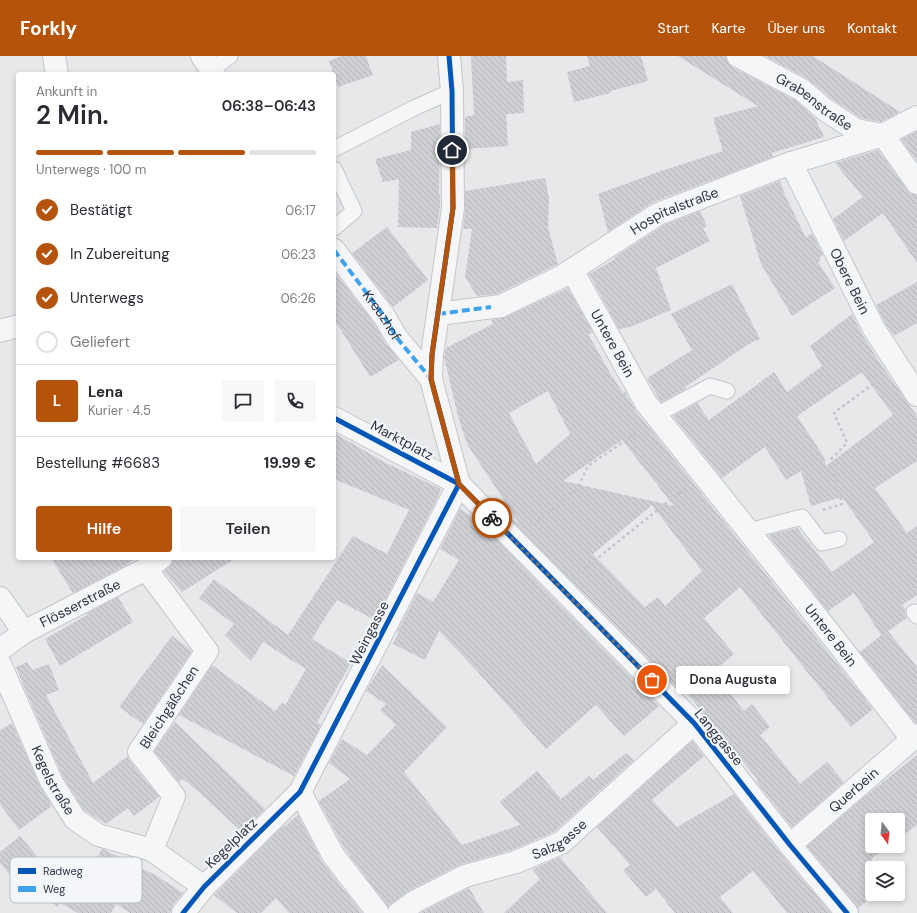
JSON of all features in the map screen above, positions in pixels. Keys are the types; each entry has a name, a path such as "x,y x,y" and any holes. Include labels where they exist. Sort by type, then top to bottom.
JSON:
{"street":[{"path":"54,56 57,72"},
{"path":"449,56 452,91 453,208 432,354 431,379 459,484"},
{"name":"Grabenstraße","path":"738,56 802,90 824,109 856,130 883,135"},
{"name":"Hospitalstraße","path":"438,314 501,306 572,270 658,214 790,163 883,135 917,117"},
{"path":"883,135 917,183"},
{"name":"Obere Bein","path":"790,163 874,329 917,395"},
{"name":"Kreuzhof","path":"336,253 384,316 397,338 431,379"},
{"name":"Untere Bein","path":"572,270 646,403 914,738"},
{"name":"Marktplatz","path":"336,419 459,484"},
{"name":"Langgasse","path":"459,484 694,723 790,845 847,913"},
{"name":"Weingasse","path":"300,792 459,484"},
{"name":"Flösserstraße","path":"0,650 24,632 154,563"},
{"name":"Bleichgäßchen","path":"152,850 174,796 139,752 207,651 154,563"},
{"path":"0,598 24,632"},
{"name":"Kegelstraße","path":"0,664 51,781 75,819 98,835 152,850"},
{"name":"Salzgasse","path":"399,913 416,901 465,876 516,862 561,843 694,723"},
{"name":"Querbein","path":"790,845 914,738"},
{"path":"300,792 333,855 378,913"},
{"name":"Kegelplatz","path":"183,913 204,887 300,792"},
{"name":"Kegelplatz","path":"152,850 204,887"}],"lane":[{"path":"209,67 230,56"},
{"path":"336,148 414,108 452,91"},
{"path":"336,173 354,211 336,226"},
{"path":"657,416 710,386 727,391"},
{"path":"749,531 802,517 822,543 839,539"}],"path":[{"path":"802,517 842,504 831,459 847,443 834,413 898,366"},
{"path":"515,541 577,489 588,466 657,416"},
{"path":"561,587 703,473"}],"building":[{"path":"341,56 366,56 373,75 338,87 336,81 336,72 333,72 329,61"},
{"path":"471,56 506,56 507,82 523,80 524,113 506,114 508,146 465,149 465,117 474,115"},
{"path":"587,56 641,56 648,81 611,91 611,93 574,102 567,72 590,66"},
{"path":"678,56 726,56 727,62 732,67 795,100 815,118 824,137 772,153 773,157 653,202 608,232 598,194 658,172 723,151 713,118 758,106"},
{"path":"765,56 813,56 900,112 881,122 861,118 832,99 808,79"},
{"path":"440,124 440,207 437,228 398,227 399,179 383,182 375,159 411,150 411,132"},
{"path":"917,131 917,161 901,139"},
{"path":"878,150 907,190 911,194 917,195 917,263 883,213 844,241 833,219 863,197 835,163"},
{"path":"545,178 549,198 548,228 558,264 497,294 477,296 465,277 472,229 463,229 465,191"},
{"path":"780,181 785,195 806,238 812,233 823,255 819,258 821,261 818,262 835,288 792,316 761,264 740,196"},
{"path":"700,211 707,226 703,228 710,241 656,268 671,310 630,327 619,329 589,274 615,259 615,257 664,225"},
{"path":"387,227 428,280 393,307 352,253"},
{"path":"336,274 374,323 386,344 399,360 370,377 336,322"},
{"path":"917,282 917,323 894,336 885,323 876,305"},
{"path":"732,284 760,339 752,342 685,387 686,389 661,402 647,378 692,350 671,314"},
{"path":"568,288 593,333 588,334 609,371 623,393 625,392 636,411 873,709 851,727 740,587 704,618 734,654 713,672 744,711 752,704 770,727 760,735 800,784 827,762 844,782 792,827 756,781 758,780 723,739 682,686 678,689 511,519 519,523 467,444 458,416 444,357 446,348 493,324 491,320 506,317","holes":["548,391 570,434 536,464 509,413","622,440 674,506 563,481","652,505 702,571 665,606 658,597 645,607 593,554"]},
{"path":"852,314 863,336 880,363 917,416 917,461 875,488 907,533 917,526 917,595 902,605 906,610 905,613 907,618 888,631 917,667 917,723 915,723 860,652 885,632 881,635 854,593 828,611 768,535 797,528 832,572 874,542 842,497 811,506 801,471 786,480 765,447 722,478 673,416 697,403 709,420 774,372 787,392 822,366 810,346","holes":["862,372 893,415 826,466 824,457 797,416"]},
{"path":"336,434 384,462 441,489 375,620 337,600 312,639 351,663 317,722 321,725 294,776 179,715 212,665 275,711 282,703 286,704 306,669 263,642 251,661 225,635 234,624 199,598 214,579 288,635 353,536 387,554 409,510 336,480"},
{"path":"460,509 477,520 659,706 624,736 596,705 546,749 477,671 439,631 425,660 393,644 398,633 397,632 417,593 433,602 459,560 440,549"},
{"path":"52,560 133,560 123,567 73,593"},
{"path":"173,560 233,560 182,592 164,572 172,563"},
{"path":"118,597 133,622 60,666 45,639 87,615 86,614"},
{"path":"172,636 192,651 143,724 119,707"},
{"path":"27,662 32,670 49,664 59,690 46,695 93,783 128,756 129,760 159,797 134,816 128,808 106,824 84,810 62,775 16,667"},
{"path":"382,665 447,727 404,772 462,845 520,825 500,802 537,771 561,799 589,776 593,780 626,753 634,760 554,832 512,850 459,865 410,890 388,907 344,848 319,801 350,779 329,763 342,739 367,755 396,725 380,710 386,704 366,691"},
{"path":"175,722 265,809 242,832 183,779 179,782 154,751"},
{"path":"12,723 40,786 52,806 19,830 0,804 0,730"},
{"path":"692,741 704,756 652,800 677,827 734,794 780,853 831,913 787,913 753,871 720,897 733,913 675,913 656,889 646,897 623,870 630,865 597,827"},
{"path":"917,755 917,825 905,834 905,813 865,813 865,853 879,853 872,858 872,861 865,861 865,901 867,901 858,908 807,846 863,798"},
{"path":"298,815 323,863 362,913 289,913 276,898 261,913 237,913 214,895 283,826 284,827"},
{"path":"20,836 38,857 10,857 10,875 0,863 0,852"},
{"path":"102,849 119,857 98,857"},
{"path":"560,857 607,913 504,913 540,879 532,869"},
{"path":"142,868 157,876 183,893 173,905 170,913 130,913 116,904 111,913 78,913 60,903 142,903"},
{"path":"469,888 484,913 421,913 422,912"},
{"path":"52,903 60,903 57,907"}],"marked path":[{"path":"336,253 384,316 397,338 431,379"},
{"path":"438,314 491,307"}],"cycle path":[{"path":"449,56 452,91 453,208 432,355 431,379 459,484"},
{"path":"336,419 459,484 694,723 790,845 847,913"},
{"path":"183,913 204,887 300,792 459,484"}],"way so far":[{"path":"492,518 652,680"}],"place":[{"name":"Dona Augusta","path":"652,680"}],"route":[{"path":"452,150 453,208 432,354 431,379 459,484 492,518"}]}
